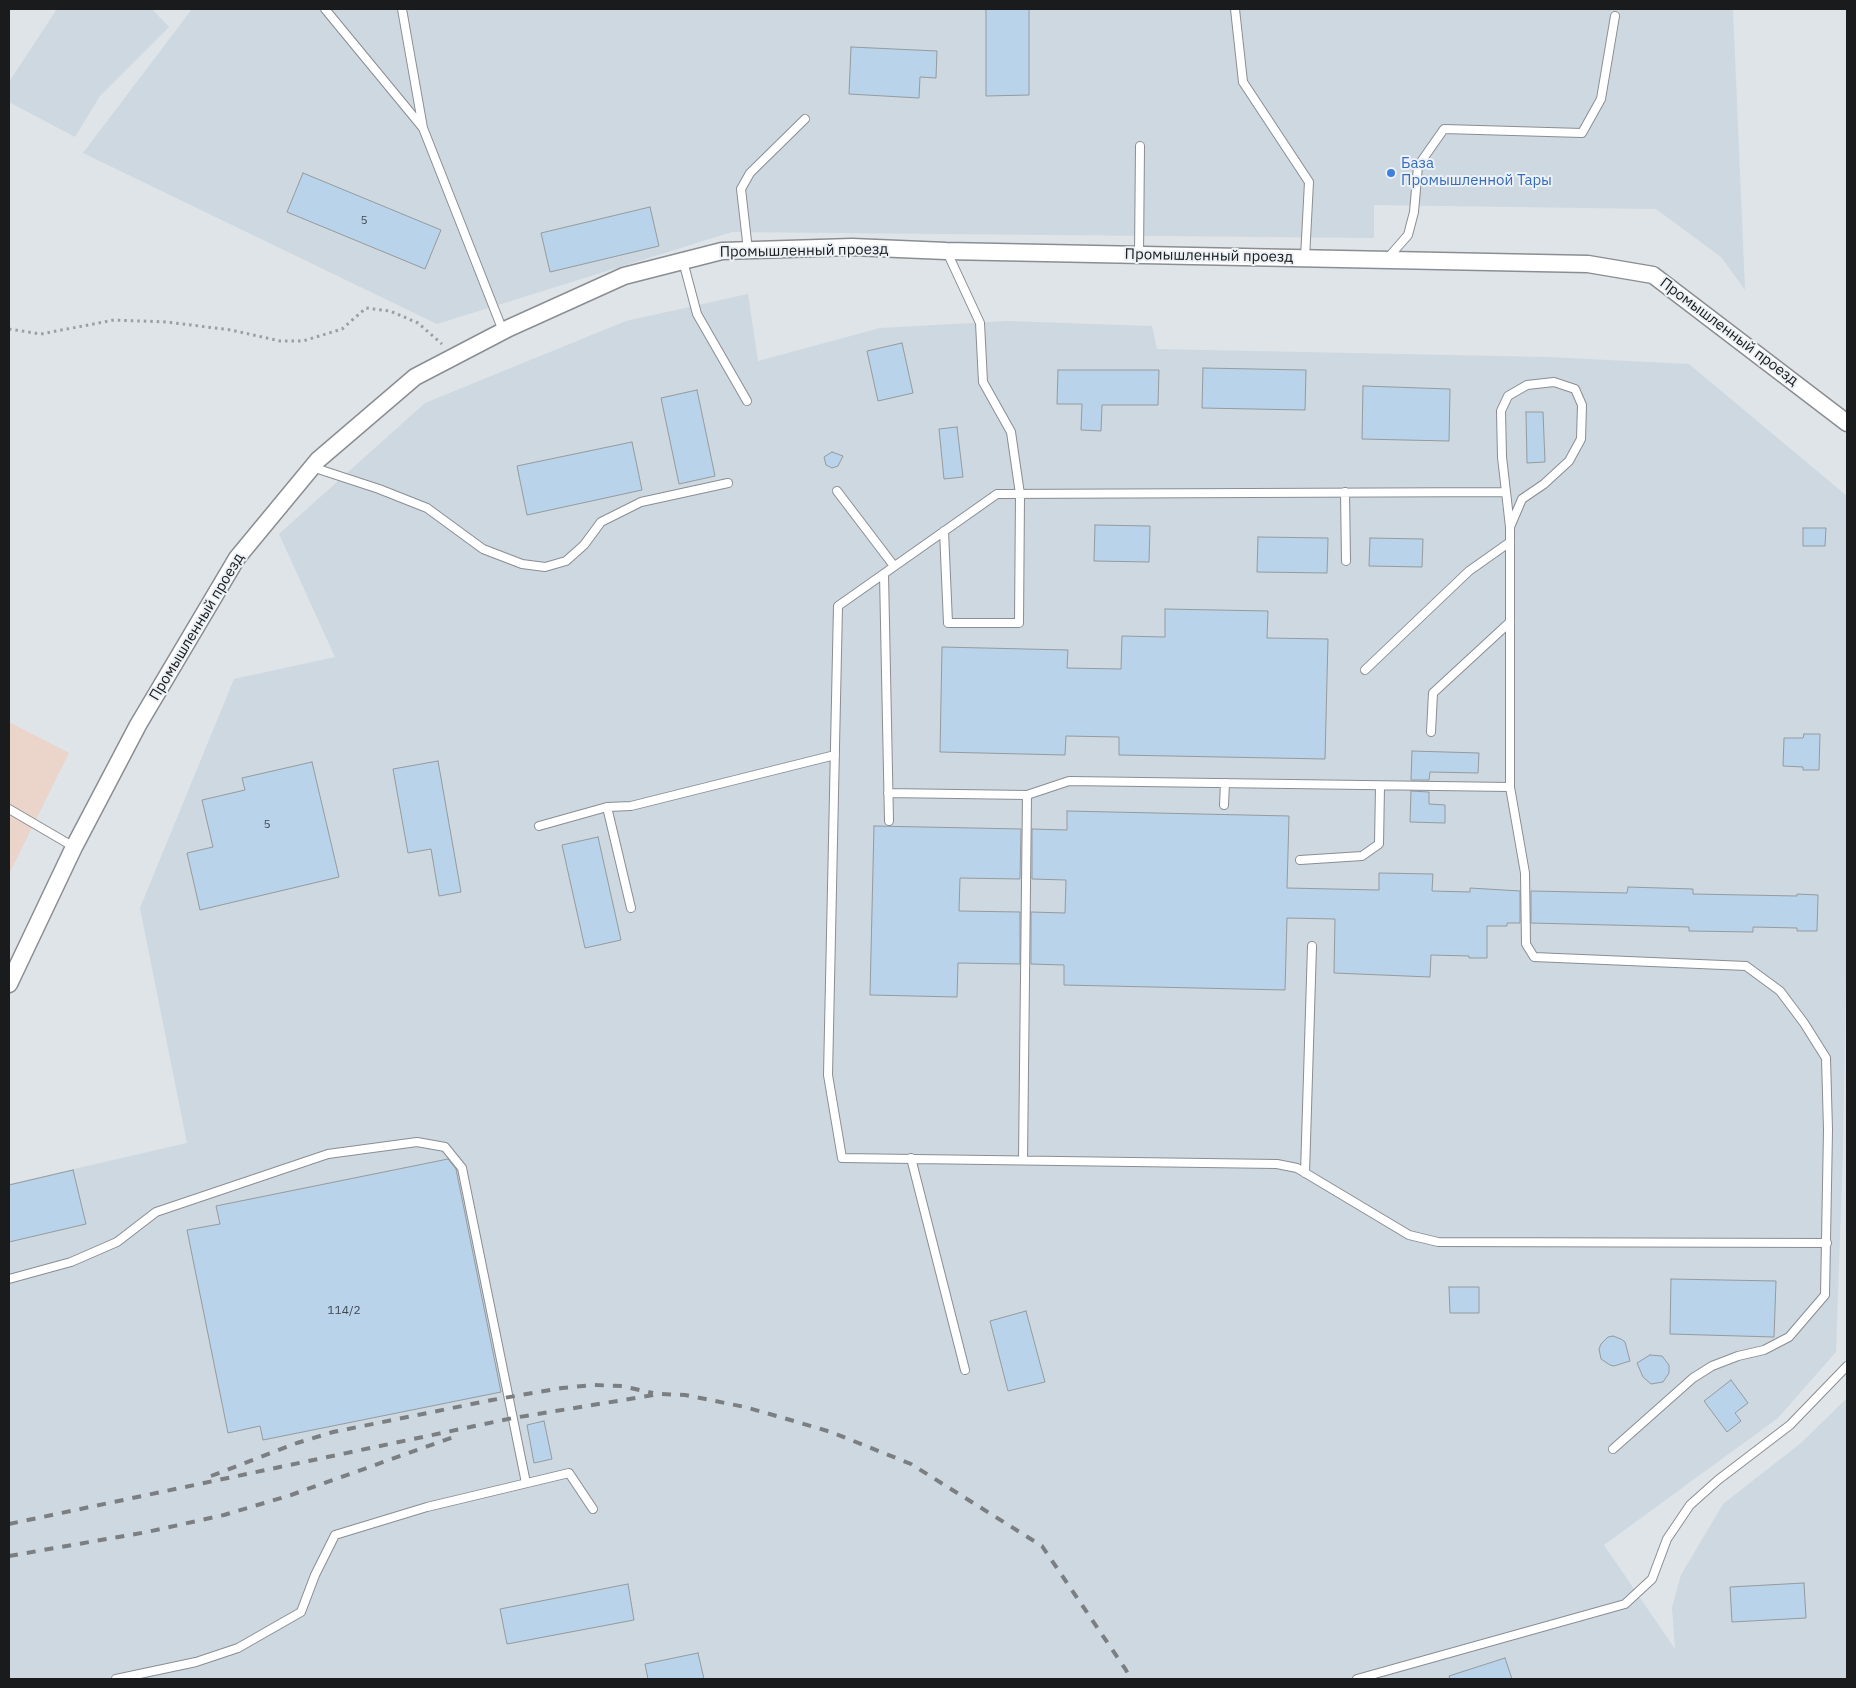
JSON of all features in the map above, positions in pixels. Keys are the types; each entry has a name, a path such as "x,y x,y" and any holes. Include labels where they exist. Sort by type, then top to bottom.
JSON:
{"street":[{"name":"Промышленный проезд","path":"9,984 74,847 138,725 237,558 318,460 415,377 503,331 624,276 722,251 852,247 946,251 1588,264 1653,275 1847,423"}],"lane":[{"path":"324,9 423,128"},
{"path":"402,9 423,128 503,331"},
{"path":"1236,9 1243,82 1309,182 1306,258"},
{"path":"1386,260 1408,235 1414,212 1418,166 1444,129 1582,133 1601,98 1615,16"},
{"path":"748,250 742,189 750,173 806,119"},
{"path":"1139,255 1140,146"},
{"path":"944,531 948,623 1020,623 1020,494 1011,432 983,382 980,324 946,251"},
{"path":"683,261 698,314 747,401"},
{"path":"1510,526 1522,499 1544,484 1570,461 1581,439 1582,405 1575,388 1554,382 1527,385 1508,396 1501,411 1502,457 1510,526 1510,787 1525,873 1526,944 1534,957 1746,966 1780,991 1804,1023 1826,1058 1828,1130 1825,1295 1789,1337 1764,1350 1712,1366 1693,1378 1613,1449"},
{"path":"312,468 378,489 428,508 483,549 522,564 545,567 566,561 584,545 601,522 641,502 728,483"},
{"path":"837,491 894,566"},
{"path":"1345,492 1346,561"},
{"path":"1506,492 997,494 838,606 828,1075 842,1158 1277,1164 1297,1168 1305,1172 1409,1235 1438,1242 1827,1243"},
{"path":"1365,670 1469,571 1510,542"},
{"path":"884,574 889,822"},
{"path":"1432,732 1433,693 1510,622"},
{"path":"539,826 607,807 631,806 835,755"},
{"path":"888,793 1027,796 1069,781 1510,787"},
{"path":"1224,805 1225,784"},
{"path":"1300,860 1362,856 1379,844 1380,786"},
{"path":"1023,1160 1027,796"},
{"path":"607,807 631,908"},
{"path":"9,809 74,847"},
{"path":"1305,1172 1312,946"},
{"path":"9,1279 71,1262 117,1242 156,1212 328,1154 417,1142 445,1147 462,1168 526,1483"},
{"path":"911,1158 965,1370"},
{"path":"1357,1679 1625,1604 1652,1579 1667,1539 1690,1505 1718,1480 1790,1425 1847,1366"},
{"path":"116,1679 196,1662 238,1648 301,1612 315,1575 334,1535 427,1507 569,1473 593,1509"}],"path":[{"path":"9,329 41,334 114,320 158,322 231,330 280,341 303,341 342,329 366,308 390,311 418,324 455,356"}],"shaded area":[{"path":"57,9 152,9 169,27 100,96 75,137 9,102 9,82"},
{"path":"192,9 1733,9 1745,290 1721,257 1656,209 1374,205 1374,238 732,232 437,324 83,153"},
{"path":"748,294 758,361 880,328 1008,321 1152,326 1157,349 1547,357 1689,364 1847,496 1847,913 1843,1150 1836,1352 1778,1418 1604,1545 1675,1649 1672,1607 1681,1575 1723,1504 1801,1443 1847,1398 1847,1679 9,1679 9,1184 187,1143 140,908 234,679 335,657 279,534 425,403 626,321"},
{"path":"9,722 69,753 9,874"}],"building":[{"path":"986,9 1029,9 1029,95 986,96"},
{"path":"851,47 937,51 936,78 920,77 919,98 849,94"},
{"path":"303,173 441,230 425,269 287,212"},
{"path":"650,207 659,246 550,272 541,233"},
{"path":"902,343 913,393 878,401 867,351"},
{"path":"1203,368 1306,370 1305,410 1202,408"},
{"path":"1058,370 1159,370 1158,405 1102,405 1101,431 1081,430 1082,404 1057,404"},
{"path":"1363,386 1450,389 1449,441 1362,439"},
{"path":"697,390 715,476 679,484 661,398"},
{"path":"1526,412 1543,412 1545,462 1527,463"},
{"path":"957,427 963,477 944,479 939,429"},
{"path":"632,442 642,490 527,515 517,466"},
{"path":"832,452 843,456 838,466 832,468 826,465 824,457"},
{"path":"1095,525 1150,526 1149,562 1094,561"},
{"path":"1803,528 1826,528 1825,546 1803,546"},
{"path":"1258,537 1328,538 1327,573 1257,572"},
{"path":"1370,538 1423,539 1422,567 1369,566"},
{"path":"1165,609 1268,611 1267,638 1328,639 1325,759 1119,755 1119,737 1066,736 1065,755 940,752 942,647 1068,650 1067,668 1121,669 1122,636 1165,637"},
{"path":"1804,734 1820,734 1819,770 1803,770 1803,767 1783,766 1784,738 1803,738"},
{"path":"1412,751 1479,753 1478,773 1430,772 1429,780 1411,780"},
{"path":"438,761 461,892 439,896 431,849 408,853 393,769"},
{"path":"312,762 339,877 200,910 187,853 213,847 202,800 245,790 242,778"},
{"path":"1411,791 1429,792 1429,804 1445,805 1445,823 1410,822"},
{"path":"1067,811 1289,816 1287,888 1379,890 1379,873 1433,874 1432,891 1470,892 1470,888 1520,891 1520,923 1507,923 1507,926 1487,926 1487,958 1431,955 1430,977 1334,973 1335,919 1287,918 1285,990 1064,985 1064,965 1031,964 1031,912 1065,913 1066,880 1032,879 1032,829 1067,830"},
{"path":"874,826 1021,829 1020,879 960,878 959,911 1020,912 1020,964 958,963 957,997 870,995"},
{"path":"598,837 621,940 585,948 562,845"},
{"path":"1628,887 1693,889 1693,894 1818,895 1817,931 1797,931 1797,928 1753,927 1753,932 1689,931 1689,927 1531,923 1531,891 1627,893"},
{"path":"448,1159 456,1169 501,1392 263,1440 260,1426 228,1433 187,1230 220,1224 216,1206"},
{"path":"73,1170 86,1224 9,1242 9,1185"},
{"path":"1671,1279 1776,1281 1774,1337 1670,1334"},
{"path":"1449,1287 1479,1287 1479,1313 1450,1313"},
{"path":"1026,1311 1045,1382 1008,1391 990,1321"},
{"path":"1613,1336 1625,1342 1630,1361 1614,1366 1601,1359 1599,1349 1601,1344 1608,1337"},
{"path":"1650,1355 1662,1356 1669,1365 1669,1373 1663,1382 1651,1384 1643,1377 1637,1363"},
{"path":"1731,1380 1748,1403 1735,1413 1741,1421 1727,1432 1704,1401"},
{"path":"544,1421 552,1459 534,1463 527,1425"},
{"path":"1804,1583 1806,1618 1732,1622 1730,1587"},
{"path":"628,1584 634,1620 507,1644 500,1609"},
{"path":"698,1653 704,1679 648,1679 645,1664"},
{"path":"1505,1658 1512,1679 1450,1679 1449,1676"}],"railway":[{"path":"211,1476 297,1443 333,1432 492,1400 562,1388 593,1385 622,1386 653,1393"},
{"path":"9,1524 513,1418 660,1394 685,1395 745,1407 831,1432 911,1464 1042,1546 1126,1670 1130,1679"},
{"path":"9,1556 147,1532 224,1515 291,1495 459,1435"}],"place":[{"name":"База Промышленной Тары","path":"1391,173"}]}
